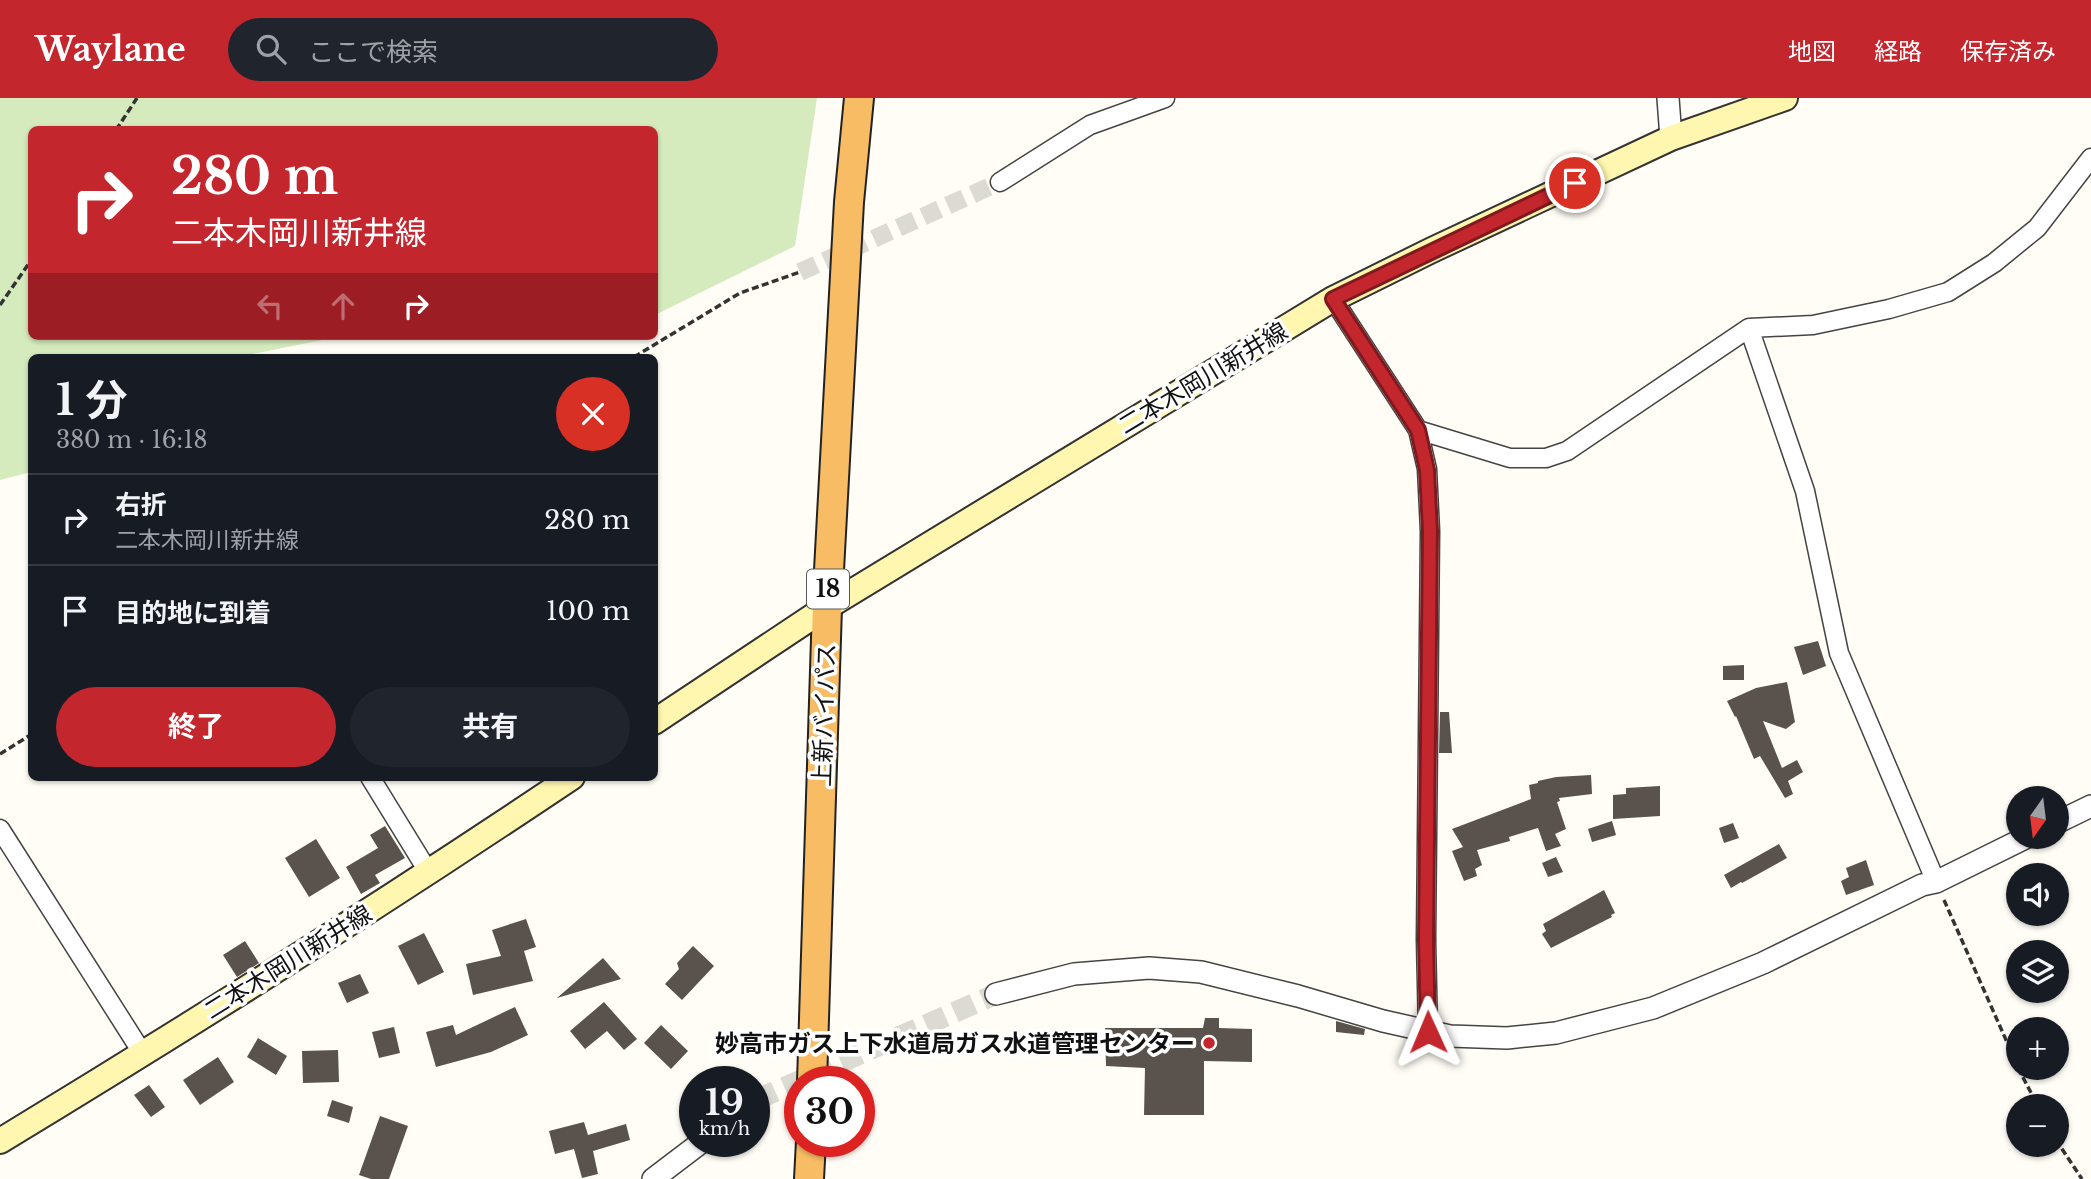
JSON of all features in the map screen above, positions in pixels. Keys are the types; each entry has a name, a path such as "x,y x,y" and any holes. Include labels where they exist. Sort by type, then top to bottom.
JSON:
{"highway":[{"name":"上新バイパス","path":"813,1066 827,607 849,202 859,98"},
{"path":"809,1179 810,1157"}],"main road":[{"name":"二本木岡川新井線","path":"658,719 827,607 1333,299 1671,138 1785,98"},
{"name":"二本木岡川新井線","path":"0,1141 429,873 566,781"}],"street":[{"path":"1000,182 1090,125 1166,98"},
{"path":"1668,98 1671,138"},
{"path":"1418,430 1510,458 1546,458 1567,451 1749,328 1813,325 1889,309 1948,292 1993,263 2037,228 2091,158"},
{"path":"1333,299 1418,430 1427,470 1430,531 1426,940 1428,1032"},
{"path":"1749,328 1805,491 1839,653 1936,882"},
{"path":"372,781 429,873"},
{"path":"2069,817 2091,806"},
{"path":"0,829 143,1054"},
{"path":"996,994 1074,974 1149,968 1201,972 1450,1036 1519,1037 1556,1032 1653,1008 1763,963 2006,847"},
{"path":"653,1179 682,1157"}],"path":[{"path":"119,126 137,98"},
{"path":"0,305 28,265"},
{"path":"639,354 740,293 800,272"},
{"path":"0,754 28,736"},
{"path":"1936,882 2006,1040"},
{"path":"2067,1157 2082,1179"}],"green space":[{"path":"0,98 817,98 795,246 658,314 658,126 28,126 28,340 322,340 253,354 28,354 28,473 0,480"}],"building":[{"path":"1818,641 1826,666 1803,675 1794,647"},
{"path":"1744,665 1744,680 1723,680 1723,666"},
{"path":"1787,682 1795,722 1786,729 1763,721 1782,768 1797,760 1803,772 1788,781 1793,794 1785,798 1760,756 1754,759 1727,701 1756,688"},
{"path":"1440,712 1449,712 1452,753 1439,753"},
{"path":"1591,775 1592,794 1559,798 1560,801 1557,802 1566,829 1555,834 1561,846 1546,851 1538,828 1509,837 1510,841 1477,850 1482,865 1475,869 1477,876 1464,881 1452,851 1463,847 1452,829 1531,799 1529,785 1538,781"},
{"path":"1660,786 1660,816 1613,819 1613,795 1626,794 1626,788"},
{"path":"1612,821 1616,835 1592,842 1588,829"},
{"path":"1733,823 1739,838 1724,843 1719,828"},
{"path":"385,826 405,858 375,875 380,883 361,894 346,867 378,848 370,835"},
{"path":"316,839 340,878 309,897 285,858"},
{"path":"1779,844 1787,858 1731,888 1724,875"},
{"path":"1556,857 1563,872 1548,877 1542,863"},
{"path":"1866,860 1874,885 1846,895 1841,881 1849,877 1846,868"},
{"path":"1604,890 1615,913 1612,917 1551,948 1542,934 1546,931 1543,924"},
{"path":"526,919 536,947 524,951 533,981 473,995 466,964 501,956 492,930"},
{"path":"424,933 444,972 418,985 398,946"},
{"path":"245,941 259,963 237,977 223,955"},
{"path":"693,946 714,966 682,1000 665,984 679,969 677,963"},
{"path":"603,958 621,979 557,998"},
{"path":"360,974 369,993 347,1003 338,983"},
{"path":"604,1002 637,1039 624,1050 607,1031 585,1049 570,1031"},
{"path":"515,1007 528,1035 491,1052 436,1067 426,1032 453,1025 456,1035"},
{"path":"1205,1018 1219,1018 1219,1028 1252,1029 1252,1062 1204,1061 1204,1115 1144,1115 1145,1068 1106,1066 1105,1028 1203,1028"},
{"path":"1336,1021 1365,1029 1364,1035 1336,1032"},
{"path":"661,1025 688,1051 671,1069 644,1043"},
{"path":"394,1027 400,1053 379,1058 372,1032"},
{"path":"258,1038 287,1056 276,1075 247,1057"},
{"path":"338,1050 339,1082 303,1083 302,1051"},
{"path":"218,1057 234,1082 200,1105 183,1080"},
{"path":"149,1085 165,1107 151,1117 134,1095"},
{"path":"332,1100 353,1107 349,1123 327,1116"},
{"path":"380,1116 408,1126 389,1179 371,1179 359,1175"},
{"path":"584,1122 588,1135 626,1124 630,1140 593,1151 598,1174 582,1178 574,1149 555,1154 549,1131"}],"tunnel":[{"path":"800,272 1000,182"},
{"path":"770,1094 996,994"}],"place":[{"name":"妙高市ガス上下水道局ガス水道管理センター","path":"1209,1043"}],"route":[{"path":"1428,1032 1426,940 1430,531 1427,470 1418,430 1333,299 1575,183"}]}
